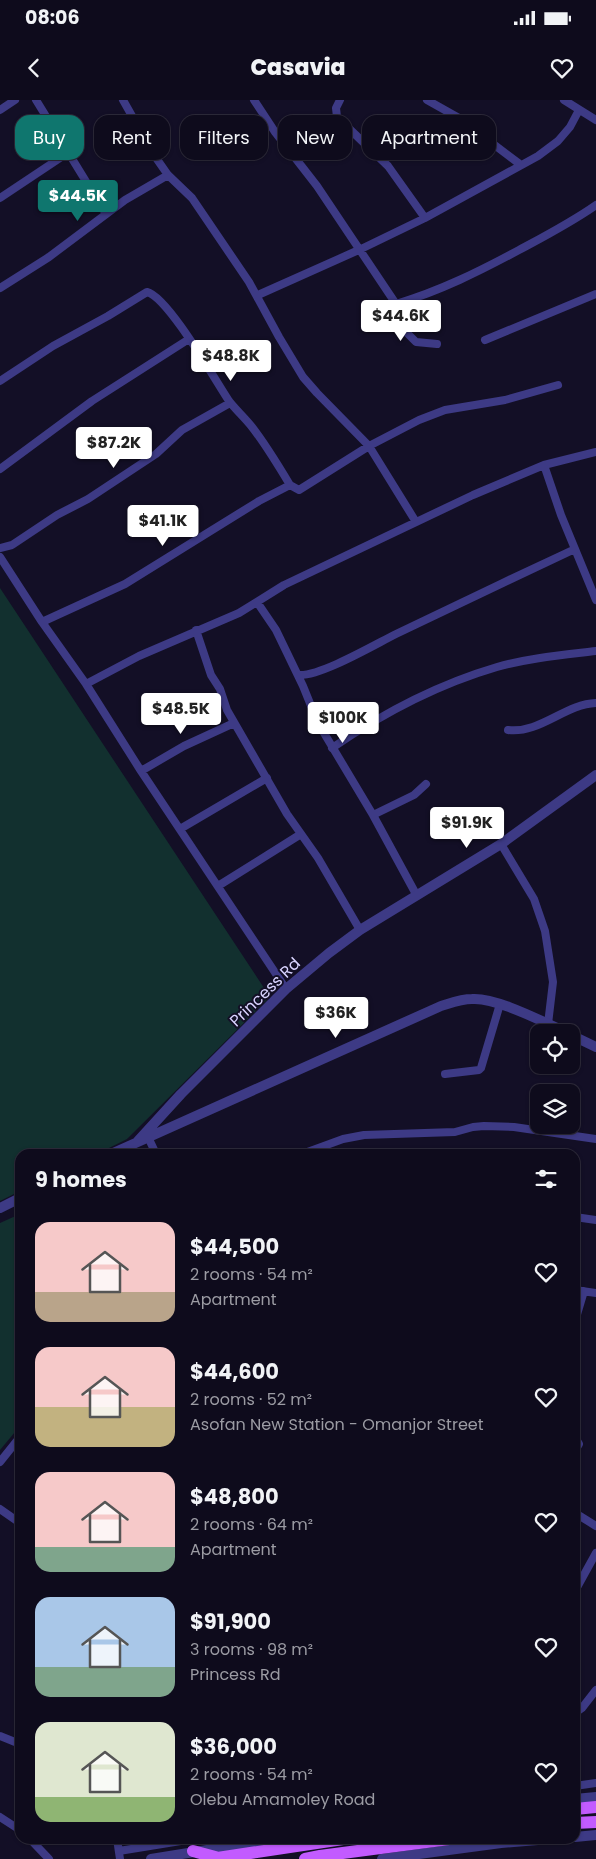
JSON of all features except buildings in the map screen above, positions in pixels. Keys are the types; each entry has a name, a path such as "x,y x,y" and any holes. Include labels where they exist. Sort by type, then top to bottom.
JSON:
{"main road":[{"path":"580,1809 596,1807"},
{"path":"580,1823 596,1822"},
{"path":"193,1845 215,1858 309,1844"},
{"path":"304,1859 399,1844"}],"street":[{"path":"0,110 15,100"},
{"path":"36,100 46,115"},
{"path":"123,100 168,176 192,198 258,295 280,337 304,376 317,393 369,446 416,522"},
{"path":"254,100 360,249 396,304 407,332 416,342 437,344"},
{"path":"340,100 336,108 337,118 388,166 425,218"},
{"path":"427,100 458,118 521,166"},
{"path":"564,100 596,120"},
{"path":"258,295 425,218 521,166 549,149 558,141 570,127 580,110"},
{"path":"0,198 57,160"},
{"path":"74,160 106,214"},
{"path":"0,288 49,257 140,191 168,176"},
{"path":"396,304 419,297 462,279 549,234 596,205"},
{"path":"0,381 53,346 108,316 146,292 152,293 162,303 189,339 230,403 253,428 290,485 299,490 404,426 445,410 505,400 558,385"},
{"path":"485,340 596,294"},
{"path":"0,469 92,400 189,339"},
{"path":"0,548 12,545 57,515 88,500 149,459 182,430 230,403"},
{"path":"86,684 139,656 196,630 240,613 284,585 516,476 544,465 596,452"},
{"path":"544,465 550,487 596,600"},
{"path":"42,622 125,584 259,501 290,485"},
{"path":"298,675 319,672 492,587 575,549"},
{"path":"0,557 42,622 86,684 141,771 286,990"},
{"path":"258,602 276,630 298,675 318,723 373,815 417,896"},
{"path":"196,630 211,675 220,689 234,722 360,930"},
{"path":"332,748 370,723 447,684 526,660 596,651"},
{"path":"508,730 518,732 584,704 596,703"},
{"path":"141,771 184,746 234,722"},
{"name":"Princess Rd","path":"143,1139 181,1094 286,990 316,964 360,930 501,844 596,775"},
{"path":"180,830 267,778"},
{"path":"373,815 414,795 426,784"},
{"path":"218,886 301,834"},
{"path":"122,1149 441,1006 473,998 500,1004 548,1024 553,982 544,931 534,899 501,844"},
{"path":"445,1074 482,1068 500,1004"},
{"path":"580,1039 596,1047"},
{"path":"316,1149 343,1139 364,1135 455,1132 484,1126 514,1127 596,1139"},
{"path":"143,1139 152,1149"},
{"path":"0,1208 15,1200"},
{"path":"580,1218 596,1220"},
{"path":"580,1291 596,1292"},
{"path":"580,1304 584,1291"},
{"path":"0,1462 15,1448"},
{"path":"0,1509 15,1520"},
{"path":"580,1516 596,1526"},
{"path":"580,1582 596,1553"},
{"path":"580,1709 596,1690"},
{"path":"0,1736 15,1742"},
{"path":"580,1785 596,1783"},
{"path":"580,1799 596,1797"},
{"path":"0,1817 15,1827"},
{"path":"580,1837 596,1835"},
{"path":"35,1844 49,1859"},
{"path":"120,1855 207,1844"},
{"path":"382,1859 494,1844"},
{"path":"151,1859 193,1845"}],"green space":[{"path":"0,588 270,997 127,1139 107,1149 15,1149 15,1194 0,1201"},
{"path":"15,1216 15,1432 0,1450 0,1223"}]}
